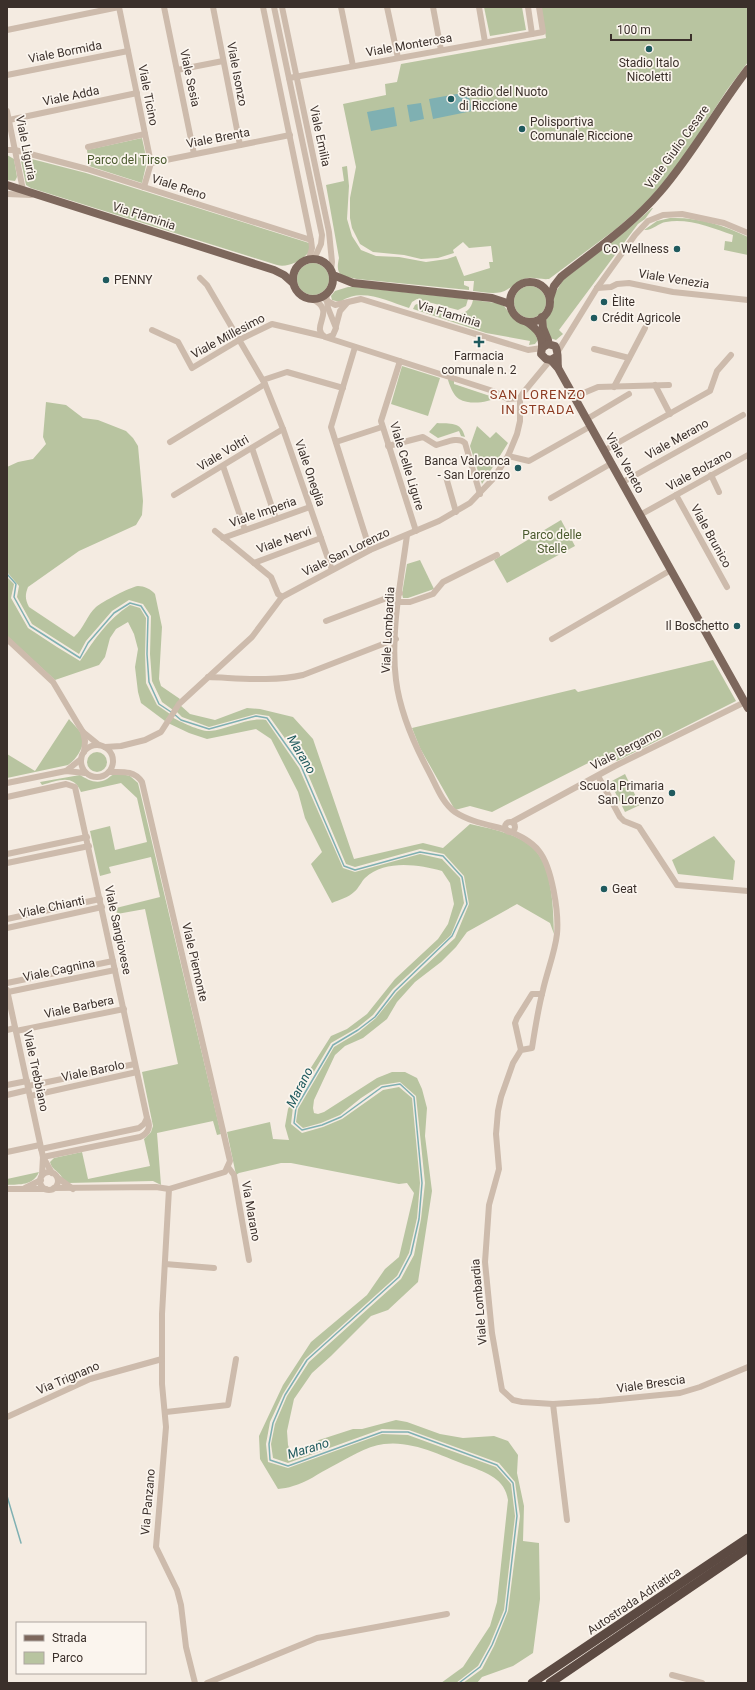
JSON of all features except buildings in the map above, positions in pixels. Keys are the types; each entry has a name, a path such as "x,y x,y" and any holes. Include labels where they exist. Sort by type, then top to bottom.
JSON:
{"highway":[{"name":"Autostrada Adriatica","path":"532,1683 748,1538"},
{"name":"Autostrada Adriatica","path":"550,1683 748,1548"}],"main road":[{"name":"Viale Giulio Cesare","path":"550,298 554,286 561,277 623,228 659,193 687,157 748,69"},
{"name":"Via Flaminia","path":"7,185 274,270 284,275 293,283"},
{"path":"312,259 324,262 332,272 333,280 327,294 322,297 312,299 307,298 298,292 293,283 294,273 300,264 312,259"},
{"name":"Via Flaminia","path":"274,270 287,269 300,264"},
{"name":"Via Flaminia","path":"332,272 353,283"},
{"name":"Viale Giulio Cesare","path":"538,283 561,277"},
{"path":"527,322 535,321 542,317 549,306 550,298 546,289 538,283 531,281 523,282 517,286 512,292 510,304 515,316 527,322 538,331 542,338 541,354 551,357"},
{"name":"Via Flaminia","path":"327,294 340,284 353,283 471,295 492,298 510,304"},
{"name":"Via Flaminia","path":"492,298 512,292"},
{"name":"Viale Veneto","path":"542,317 543,328 552,345 556,348 551,357 623,482 746,705"},
{"path":"542,348 546,345 552,345"}],"street":[{"path":"7,30 119,7"},
{"name":"Viale Ticino","path":"119,7 151,163 144,187"},
{"name":"Viale Sesia","path":"164,7 194,154"},
{"name":"Viale Isonzo","path":"212,7 240,145"},
{"path":"263,7 312,240 312,259"},
{"name":"Viale Emilia","path":"274,7 322,235 321,244 312,259"},
{"name":"Viale Emilia","path":"282,7 330,232 332,272"},
{"path":"341,7 353,66"},
{"path":"387,7 398,58"},
{"path":"433,7 441,50"},
{"path":"478,7 486,42"},
{"path":"528,7 532,34 543,32 539,7"},
{"name":"Viale Monterosa","path":"289,78 532,34"},
{"name":"Viale Bormida","path":"7,75 128,51"},
{"path":"177,70 223,61"},
{"name":"Viale Adda","path":"9,120 137,93"},
{"name":"Viale Liguria","path":"7,111 23,190"},
{"path":"88,147 145,134"},
{"name":"Viale Brenta","path":"151,163 290,135"},
{"name":"Viale Reno","path":"7,150 15,150 87,169 312,240"},
{"path":"7,194 38,195"},
{"path":"520,398 565,339 598,288 638,231 648,221 663,216 682,214 724,222 748,233"},
{"name":"Viale Oneglia","path":"200,278 207,285 264,382 283,429 332,570"},
{"name":"Viale Venezia","path":"598,288 629,283 673,292 748,300"},
{"path":"327,294 339,336 348,345"},
{"name":"Via Flaminia","path":"327,294 335,305 361,299 528,350 542,348"},
{"path":"312,299 323,309 324,314 320,325 320,333 326,337 333,335 340,311 350,302"},
{"path":"306,333 314,332 320,325 328,320 335,326"},
{"name":"Viale Millesimo","path":"152,330 178,342 192,368 239,340 272,324 326,337 493,391 508,399 520,398"},
{"path":"614,387 645,328"},
{"path":"552,345 565,339"},
{"path":"355,347 331,427 370,550"},
{"path":"594,349 630,358"},
{"path":"528,350 551,357"},
{"path":"605,450 710,391 717,371 731,355"},
{"name":"Viale Celle Ligure","path":"400,361 381,422 416,531"},
{"path":"170,442 264,382 287,372 343,388"},
{"path":"655,385 670,414"},
{"path":"574,397 598,387 669,385"},
{"path":"508,456 529,461 630,394"},
{"name":"Viale San Lorenzo","path":"102,746 121,746 145,740 160,732 179,704 252,637 282,598 370,550 416,531 456,512 470,503 480,494 502,467 508,456 517,434 520,421 520,398"},
{"name":"Viale Merano","path":"623,482 743,415"},
{"path":"336,442 382,427"},
{"name":"Viale Voltri","path":"174,495 283,429"},
{"path":"388,446 423,437 436,445 458,439 462,440 466,443 480,494"},
{"path":"252,448 276,519"},
{"name":"Viale Bolzano","path":"640,515 748,455"},
{"path":"551,498 612,463"},
{"path":"223,466 245,530"},
{"path":"711,476 719,492"},
{"path":"446,478 456,512"},
{"name":"Viale Brunico","path":"676,495 727,587"},
{"name":"Viale Imperia","path":"223,538 310,507"},
{"path":"215,531 271,577 278,594 282,598"},
{"name":"Viale Lombardia","path":"407,535 396,638 396,681 407,725 416,749 441,796 451,808 462,816 507,829 534,846 546,861 550,871 556,912 557,934 542,994 532,1048 521,1050 513,1063 501,1097 498,1111 496,1134 499,1169 489,1206 486,1255 492,1333 502,1390"},
{"name":"Viale Nervi","path":"254,563 321,538"},
{"path":"399,602 410,602 433,594 443,582 497,554"},
{"path":"552,639 671,570"},
{"path":"326,621 400,593"},
{"path":"208,677 266,679 303,675 396,638"},
{"path":"7,639 53,682 72,717 83,732 102,746 113,759"},
{"name":"Viale Bergamo","path":"507,829 512,831 515,823 598,776 746,705"},
{"path":"83,732 86,741 81,764 85,773"},
{"path":"66,770 90,747 102,746"},
{"path":"7,783 66,770 85,773 94,778 105,776 109,772 115,751 121,746"},
{"name":"Viale Piemonte","path":"113,759 125,771 139,778 144,791 228,1148 230,1161 228,1167"},
{"path":"109,772 125,771"},
{"path":"598,776 620,817 624,821 639,827 677,884 748,890"},
{"path":"34,777 37,790"},
{"name":"Viale Sangiovese","path":"7,797 66,784 75,787 147,1118 150,1124 148,1131 144,1135 43,1157"},
{"name":"Viale Lombardia","path":"515,823 522,838"},
{"path":"7,854 87,837"},
{"path":"7,863 89,846"},
{"name":"Viale Chianti","path":"7,919 100,899"},
{"name":"Viale Chianti","path":"7,928 102,908"},
{"name":"Viale Cagnina","path":"7,983 113,961"},
{"name":"Viale Cagnina","path":"7,991 115,970"},
{"name":"Viale Trebbiano","path":"7,991 10,1020 16,1030 43,1157 42,1178"},
{"path":"521,1050 516,1024 517,1018 532,994 542,994"},
{"name":"Viale Barbera","path":"7,1030 16,1030 124,1009"},
{"name":"Viale Barolo","path":"28,1088 135,1064"},
{"name":"Viale Barolo","path":"28,1088 137,1072"},
{"path":"7,1085 28,1088"},
{"path":"7,1095 28,1088"},
{"path":"7,1152 139,1128 144,1124 147,1118"},
{"name":"Viale Trebbiano","path":"43,1157 52,1173"},
{"path":"7,1189 156,1187 169,1189 225,1172 228,1167"},
{"name":"Via Marano","path":"228,1167 234,1175 249,1260"},
{"path":"23,1189 42,1178 47,1172 52,1173 73,1189"},
{"path":"42,1178 42,1186 46,1189"},
{"path":"54,1188 57,1184 58,1178"},
{"name":"Via Panzano","path":"169,1189 162,1314 162,1359 166,1427 156,1547 177,1590 181,1605 186,1647 195,1683"},
{"path":"165,1264 214,1268"},
{"name":"Via Trignano","path":"7,1417 90,1379 162,1359"},
{"path":"166,1412 228,1405 236,1359"},
{"name":"Viale Brescia","path":"502,1390 513,1400 553,1404 668,1395 700,1387 748,1367"},
{"path":"553,1404 567,1520"},
{"path":"207,1683 317,1638 447,1614"},
{"path":"672,1675 702,1683"}],"green space":[{"path":"484,7 522,7 526,30 490,36"},
{"name":"Polisportiva Comunale Riccione","path":"541,7 748,7 748,62 727,90 682,159 648,201 616,229 549,279 527,278 519,281 504,291 491,293 473,291 474,281 464,281 464,285 469,287 469,290 357,279 340,274 338,268 339,258 326,185 344,181 342,167 347,166 349,186 347,219 352,236 361,250 376,256 399,257 426,262 456,256 464,276 490,268 489,262 493,262 491,246 469,248 463,242 453,250 454,253 438,258 421,259 404,255 373,252 360,244 352,228 350,218 350,198 356,167 343,104 386,95 385,84 397,82 401,64 546,38"},
{"name":"Parco del Tirso","path":"142,138 147,161 142,183 89,166 87,150"},
{"path":"7,155 14,159 17,177 15,181 7,180"},
{"path":"20,156 86,173 309,243 310,251 295,262 281,266 31,188 26,185"},
{"path":"652,208 645,219 638,224 559,330 563,334 556,340 550,338 547,333 546,320 553,308 554,295 563,280 621,235"},
{"path":"670,218 700,220 748,237 748,255 724,250 725,241 732,242 733,235 700,224 675,221 663,223 644,230 657,221"},
{"path":"313,263 322,266 326,270 329,279 326,288 322,292 313,295 304,292 300,288 297,279 300,270 304,266"},
{"path":"527,286 533,286 543,293 546,302 545,308 539,315 533,318 527,318 517,311 514,305 514,299 521,289"},
{"path":"348,287 468,299 466,306 458,310 417,299 412,302 409,308 383,299 365,295 348,298 340,302 332,300 331,296 335,291"},
{"path":"473,300 497,303 504,306 515,320 531,327 538,340 535,344 529,345 530,341 486,333 413,309 417,304 457,314 466,312 471,306"},
{"path":"402,366 440,378 428,416 391,404"},
{"path":"449,378 454,380 454,384 490,396 495,394 498,397 489,401 473,403 463,401 453,393 448,380"},
{"path":"46,402 66,405 83,418 98,420 126,431 133,438 138,446 143,501 142,515 136,525 79,551 28,587 26,599 29,607 74,637 93,610 104,602 138,586 145,587 152,591 155,594 162,627 159,679 161,686 180,699 173,710 162,702 152,681 150,654 151,616 143,604 129,600 112,611 86,641 79,654 32,624 17,597 19,586 7,572 7,467 18,462 33,459 46,444 43,437"},
{"path":"437,423 454,424 458,426 461,428 465,437 461,436 459,431 438,438 429,432"},
{"path":"477,426 490,438 496,432 508,443 482,484 470,446"},
{"name":"Parco delle Stelle","path":"561,520 575,546 507,583 494,560"},
{"path":"420,560 434,589 408,598 403,598 402,594 407,564"},
{"path":"7,577 14,584 11,598 28,628 80,661 102,630 115,617 130,605 140,608 146,618 146,683 157,705 170,714 165,721 141,703 135,667 138,649 134,634 128,622 116,629 110,638 105,657 99,665 55,680 7,636"},
{"path":"713,660 736,701 617,761 602,756 492,812 470,806 455,810 420,748 412,728 575,689 578,692"},
{"path":"180,705 190,714 215,720 247,708 260,709 293,717 313,739 354,859 423,843 443,848 470,824 512,835 527,843 540,856 545,866 551,888 554,934 550,923 517,904 467,932 456,947 441,962 415,982 397,1002 387,1019 363,1038 345,1046 335,1055 314,1100 313,1108 314,1113 318,1114 324,1112 377,1078 392,1072 405,1072 417,1078 422,1089 427,1108 425,1136 432,1191 418,1282 388,1310 371,1316 312,1373 294,1399 287,1431 288,1445 291,1453 297,1455 319,1440 353,1429 362,1429 396,1420 407,1422 440,1434 463,1438 494,1436 508,1441 518,1455 517,1473 524,1506 523,1541 539,1543 540,1599 533,1653 513,1666 482,1677 477,1683 463,1683 482,1669 494,1646 508,1611 520,1516 515,1482 499,1463 409,1430 382,1429 288,1463 273,1458 271,1444 275,1424 287,1396 309,1362 401,1279 414,1255 421,1219 425,1183 416,1096 400,1082 381,1085 361,1098 340,1115 321,1123 303,1128 296,1122 298,1109 334,1047 359,1032 376,1018 397,992 455,938 469,904 464,876 444,854 420,849 355,867 346,864 304,765 269,716 256,714 209,727 182,717 176,711"},
{"path":"172,717 206,731 217,730 252,720 266,720 299,768 343,868 355,872 420,854 442,859 460,878 464,903 451,935 393,989 373,1015 357,1028 331,1043 293,1107 291,1124 302,1133 323,1127 342,1119 383,1090 399,1087 412,1098 420,1183 417,1218 409,1253 397,1276 305,1359 283,1394 270,1422 266,1444 268,1462 288,1468 382,1434 408,1435 496,1467 511,1484 515,1516 504,1610 490,1644 478,1666 456,1683 441,1683 463,1667 490,1626 497,1602 508,1500 503,1487 499,1482 482,1471 428,1450 406,1444 395,1443 370,1447 303,1483 278,1489 260,1459 259,1436 283,1385 311,1342 367,1295 385,1269 399,1257 414,1193 407,1183 399,1184 291,1163 281,1163 236,1175 227,1132 270,1122 273,1139 289,1140 285,1126 288,1109 305,1077 331,1036 347,1029 367,1014 395,979 438,939 448,924 454,904 450,883 442,871 423,867 403,865 393,866 373,872 365,878 352,894 332,903 311,864 322,852 305,818 298,792 271,739 256,729 207,739 189,733 168,723"},
{"path":"69,719 82,735 83,743 80,752 68,765 7,778 7,754 35,771"},
{"path":"97,752 104,755 107,762 104,769 97,772 90,769 87,762 90,755"},
{"path":"118,773 130,776 138,783 221,1134 217,1135 213,1121 157,1133 161,1185 153,1181 68,1183 64,1182 63,1178 50,1162 54,1158 82,1152 88,1179 150,1166 144,1139 151,1132 153,1126 142,1072 178,1064 145,909 117,914 116,908 160,897 151,857 109,867 111,873 100,876 90,831 110,826 115,850 147,842 137,798 121,783 81,792 74,782 69,780 59,780 42,785 40,782 80,775 89,780 100,782"},
{"path":"625,774 640,805 625,812 610,782"},
{"path":"714,836 735,861 733,880 678,874 672,860"},
{"path":"39,1172 30,1182 7,1185 7,1179"}],"water":[{"path":"468,92 472,111 433,119 429,99"},
{"path":"421,103 424,119 410,122 407,105"},
{"path":"394,107 397,126 371,131 367,112"}],"waterway":[{"name":"Marano","path":"7,574 16,584 14,597 30,626 80,658 88,643 114,613 130,603 141,606 148,617 147,654 149,682 159,704 171,712"},
{"name":"Marano","path":"174,714 181,720 209,729 256,716 267,718 301,766 344,866 355,870 420,852 443,856 462,877 467,904 452,936 395,991 375,1017 358,1030 333,1045 296,1108 294,1123 302,1130 322,1125 341,1117 382,1087 400,1084 414,1097 422,1183 419,1219 411,1254 399,1277 307,1360 285,1395 273,1423 269,1444 270,1460 288,1466 382,1432 408,1432 497,1465 513,1483 517,1516 506,1611 492,1645 480,1667 459,1683"},
{"path":"7,1496 21,1543"}],"place":[{"name":"Stadio Italo Nicoletti","path":"649,49"},
{"name":"Stadio del Nuoto di Riccione","path":"451,99"},
{"name":"Polisportiva Comunale Riccione","path":"522,129"},
{"name":"Co Wellness","path":"677,249"},
{"name":"PENNY","path":"106,280"},
{"name":"Èlite","path":"604,302"},
{"name":"Crédit Agricole","path":"594,318"},
{"name":"Farmacia comunale n. 2","path":"479,342"},
{"name":"Banca Valconca - San Lorenzo","path":"518,468"},
{"name":"Il Boschetto","path":"737,626"},
{"name":"Scuola Primaria San Lorenzo","path":"672,793"},
{"name":"Geat","path":"604,889"}],"district":[{"name":"SAN LORENZO IN STRADA","path":"538,402"}]}
